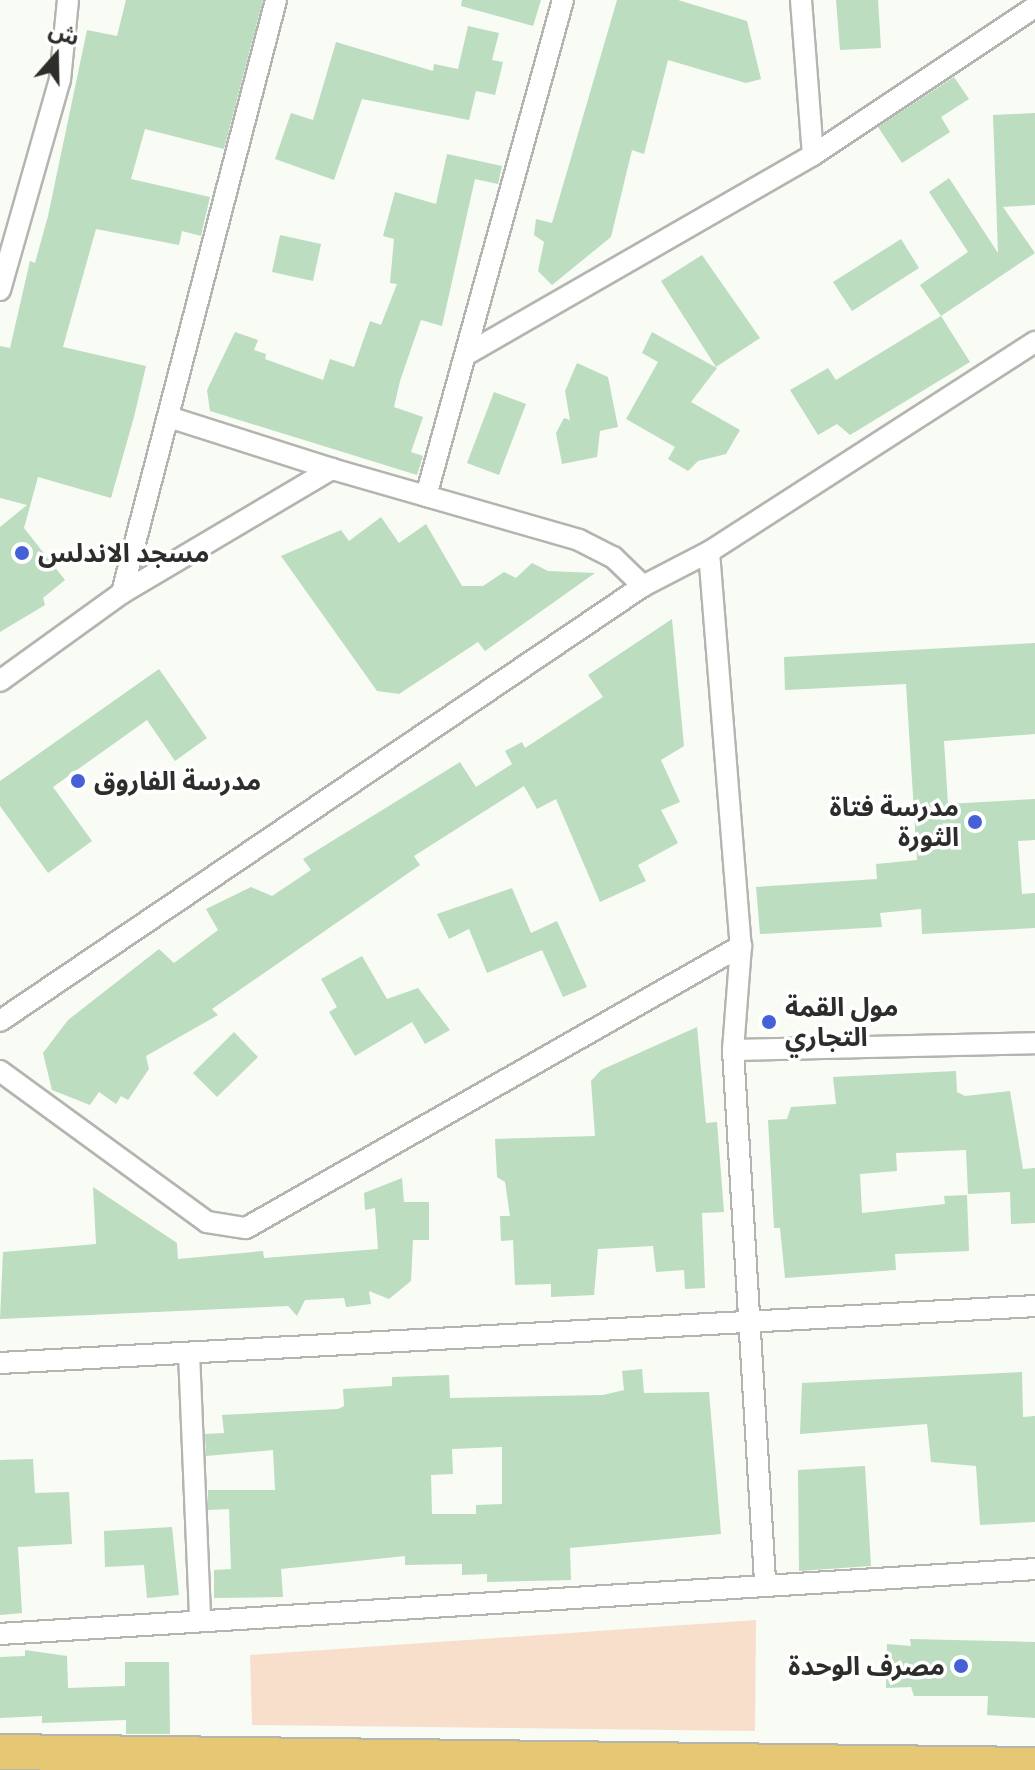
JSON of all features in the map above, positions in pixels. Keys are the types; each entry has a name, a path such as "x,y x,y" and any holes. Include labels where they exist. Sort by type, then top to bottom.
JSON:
{"highway":[{"path":"0,1752 1035,1765"}],"street":[{"path":"0,290 63,69 68,0"},
{"path":"122,593 172,418 276,0"},
{"path":"426,496 563,0"},
{"path":"801,0 813,155"},
{"path":"467,354 813,155 1035,7"},
{"path":"0,1021 643,586 709,552 1035,342"},
{"path":"172,418 332,469 579,540 613,557 643,586"},
{"path":"0,681 122,593 332,469"},
{"path":"709,552 741,946 733,1050 745,1326 765,1581"},
{"path":"0,1071 207,1222 235,1230 741,946"},
{"path":"733,1050 1035,1043"},
{"path":"0,1363 745,1326 1035,1306"},
{"path":"189,1353 200,1621"},
{"path":"0,1634 765,1581 1035,1569"}],"shaded area":[{"path":"756,1620 755,1731 252,1725 250,1655"}],"building":[{"path":"126,0 263,0 224,149 145,129 131,179 210,197 201,236 182,231 179,245 96,229 63,347 146,366 134,417 111,498 38,477 24,528 65,580 43,598 45,605 0,632 0,527 27,505 0,498 0,346 10,348 30,261 35,263 48,216 87,30 117,36"},
{"path":"462,0 541,0 533,26 461,6"},
{"path":"617,0 678,0 747,21 761,79 746,83 668,60 644,154 632,150 611,237 552,285 538,271 544,242 534,235 536,219 552,223"},
{"path":"836,0 878,0 881,48 840,50"},
{"path":"468,26 499,33 492,60 503,62 495,95 476,91 469,120 362,99 334,180 275,159 291,113 313,120 336,42 433,71 434,64 458,69"},
{"path":"954,77 969,99 941,117 950,132 902,163 878,127"},
{"path":"1035,113 1035,205 1003,207 1035,253 941,316 920,285 968,252 929,192 949,178 998,253 993,115"},
{"path":"447,154 502,166 498,184 475,179 442,326 421,320 400,381 394,407 423,417 411,452 423,456 417,475 210,411 207,390 235,332 258,340 254,350 266,354 265,359 323,380 330,359 354,367 370,321 381,325 397,284 390,283 394,239 383,236 395,192 436,204"},
{"path":"280,235 321,244 313,281 272,272"},
{"path":"901,239 919,268 852,311 833,282"},
{"path":"702,255 760,338 716,367 661,281"},
{"path":"941,316 970,362 850,435 837,424 818,435 790,390 828,368 836,380"},
{"path":"652,332 717,368 691,402 740,430 726,454 698,461 688,471 668,459 675,447 626,419 658,362 642,353"},
{"path":"577,363 608,377 618,427 600,431 597,457 562,464 556,433 564,418 570,420 565,391"},
{"path":"494,392 526,404 499,475 467,463"},
{"path":"381,517 399,543 426,524 462,586 483,586 504,572 516,578 532,563 548,571 595,573 485,651 478,642 399,694 377,691 281,556 341,530 349,541"},
{"path":"672,619 684,746 661,760 680,802 661,810 678,843 638,865 646,881 600,902 556,799 537,809 524,786 414,856 420,865 212,1009 218,1015 146,1056 149,1069 128,1100 121,1096 116,1104 99,1092 90,1105 52,1090 43,1053 68,1020 159,949 174,963 218,930 206,909 251,887 272,896 311,870 303,859 460,762 476,787 512,764 505,751 522,742 525,748 603,697 588,675"},
{"path":"1035,643 1035,734 944,741 948,804 1035,799 1035,840 1018,841 1022,894 1035,893 1035,928 922,934 921,909 880,913 882,927 760,934 756,887 877,879 876,864 917,860 906,684 785,690 784,657"},
{"name":"مدرسة الفاروق","path":"159,669 207,738 175,761 147,720 53,787 92,841 48,873 0,806 0,781"},
{"path":"512,888 531,933 557,921 587,987 563,997 542,950 487,973 469,929 449,939 437,914"},
{"path":"362,956 387,999 418,988 450,1030 425,1044 412,1022 355,1056 329,1012 337,1007 321,979"},
{"path":"697,1027 706,1123 717,1122 724,1212 702,1213 705,1288 685,1289 684,1270 656,1272 653,1246 598,1249 594,1295 551,1297 551,1284 515,1285 513,1240 501,1241 500,1216 510,1216 505,1182 497,1177 495,1139 595,1136 591,1081 601,1070"},
{"path":"234,1032 258,1057 217,1097 193,1073"},
{"path":"956,1071 957,1092 965,1096 1010,1091 1023,1169 1035,1168 1035,1223 1011,1224 1010,1192 968,1194 966,1150 896,1153 897,1171 860,1174 862,1213 945,1204 944,1196 967,1195 969,1251 895,1254 896,1270 785,1278 780,1228 774,1228 768,1120 787,1119 791,1107 836,1104 833,1077"},
{"path":"402,1178 404,1202 429,1202 429,1240 413,1240 411,1281 389,1299 369,1291 371,1304 346,1307 344,1298 305,1300 297,1316 288,1306 0,1319 3,1252 96,1244 93,1187 177,1243 178,1259 263,1251 264,1258 378,1249 375,1208 365,1210 364,1193"},
{"path":"642,1369 644,1393 709,1392 721,1534 570,1548 571,1580 487,1582 487,1574 462,1575 462,1564 405,1565 405,1556 281,1569 283,1597 214,1598 214,1570 231,1569 229,1509 208,1510 208,1490 275,1490 273,1450 206,1456 205,1434 224,1433 222,1415 338,1409 344,1406 343,1389 392,1386 392,1377 449,1375 450,1398 603,1395 624,1390 622,1371","holes":["502,1447 502,1504 476,1505 476,1514 432,1514 431,1475 453,1474 452,1449"]},
{"path":"1022,1372 1023,1417 1035,1416 1035,1522 980,1525 976,1466 931,1462 927,1424 800,1434 802,1383"},
{"path":"33,1459 35,1493 69,1492 72,1544 18,1547 22,1613 0,1615 0,1460"},
{"path":"865,1466 871,1566 799,1571 798,1470"},
{"path":"172,1527 179,1595 147,1598 144,1565 105,1567 104,1531"},
{"name":"مصرف الوحدة","path":"910,1639 1035,1642 1035,1718 987,1715 988,1696 914,1696 911,1687 886,1688 887,1644 911,1646"},
{"path":"25,1650 67,1656 68,1688 125,1686 125,1662 169,1662 170,1734 126,1734 126,1720 42,1723 42,1716 0,1718 0,1657 25,1656"}],"place":[{"name":"مسجد الاندلس","path":"22,553"},
{"name":"مدرسة الفاروق","path":"78,781"},
{"name":"مدرسة فتاة الثورة","path":"975,822"},
{"name":"مول القمة التجاري","path":"769,1022"},
{"name":"مصرف الوحدة","path":"961,1666"}]}
